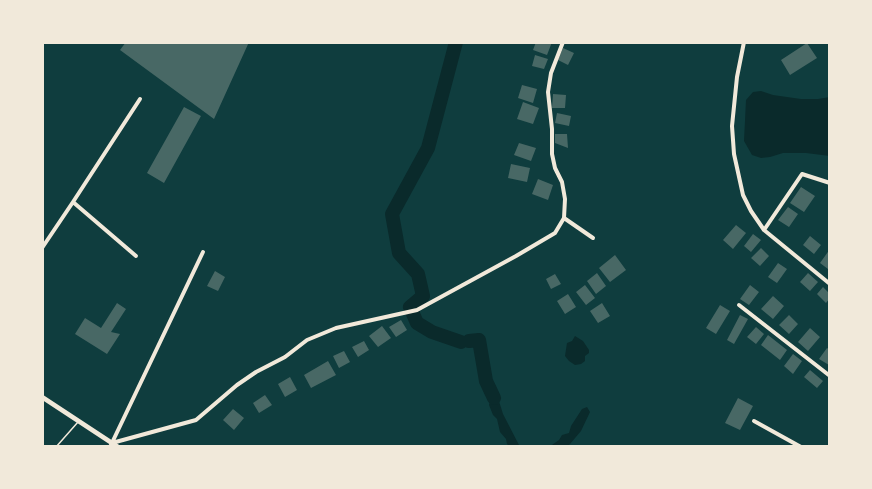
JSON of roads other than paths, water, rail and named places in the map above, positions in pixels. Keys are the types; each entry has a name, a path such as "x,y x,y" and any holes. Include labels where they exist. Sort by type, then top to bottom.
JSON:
{"street":[{"path":"111,445 196,420 237,385 285,357 307,340 336,328 417,310 555,233 564,218 566,199 552,154 548,92 551,73 562,42"},
{"path":"744,42 732,126 737,174 743,195 764,230 830,284"},
{"path":"42,248 140,99"},
{"path":"764,230 802,174 830,183"},
{"path":"73,202 136,256"},
{"path":"564,218 593,238"},
{"path":"111,445 203,252"},
{"path":"739,305 830,376"},
{"path":"42,397 111,445 118,447"},
{"path":"754,421 801,447"}],"lane":[{"path":"56,447 78,421"}],"water":[{"path":"761,91 801,99 830,97 830,156 783,153 761,158 752,155 744,141 746,100 753,92"},
{"path":"575,336 583,341 589,353 585,356 585,361 575,365 565,356 567,343"},
{"path":"485,382 490,382 520,447 510,447 500,432 497,419 489,405"},
{"path":"587,407 590,412 581,431 570,444 567,447 549,447 562,435 569,433 582,409"}],"waterway":[{"path":"456,42 428,148 392,214 399,253 418,274 423,296 410,307 417,323 432,332 461,342"},
{"path":"469,341 479,340 486,381 494,398"}]}
